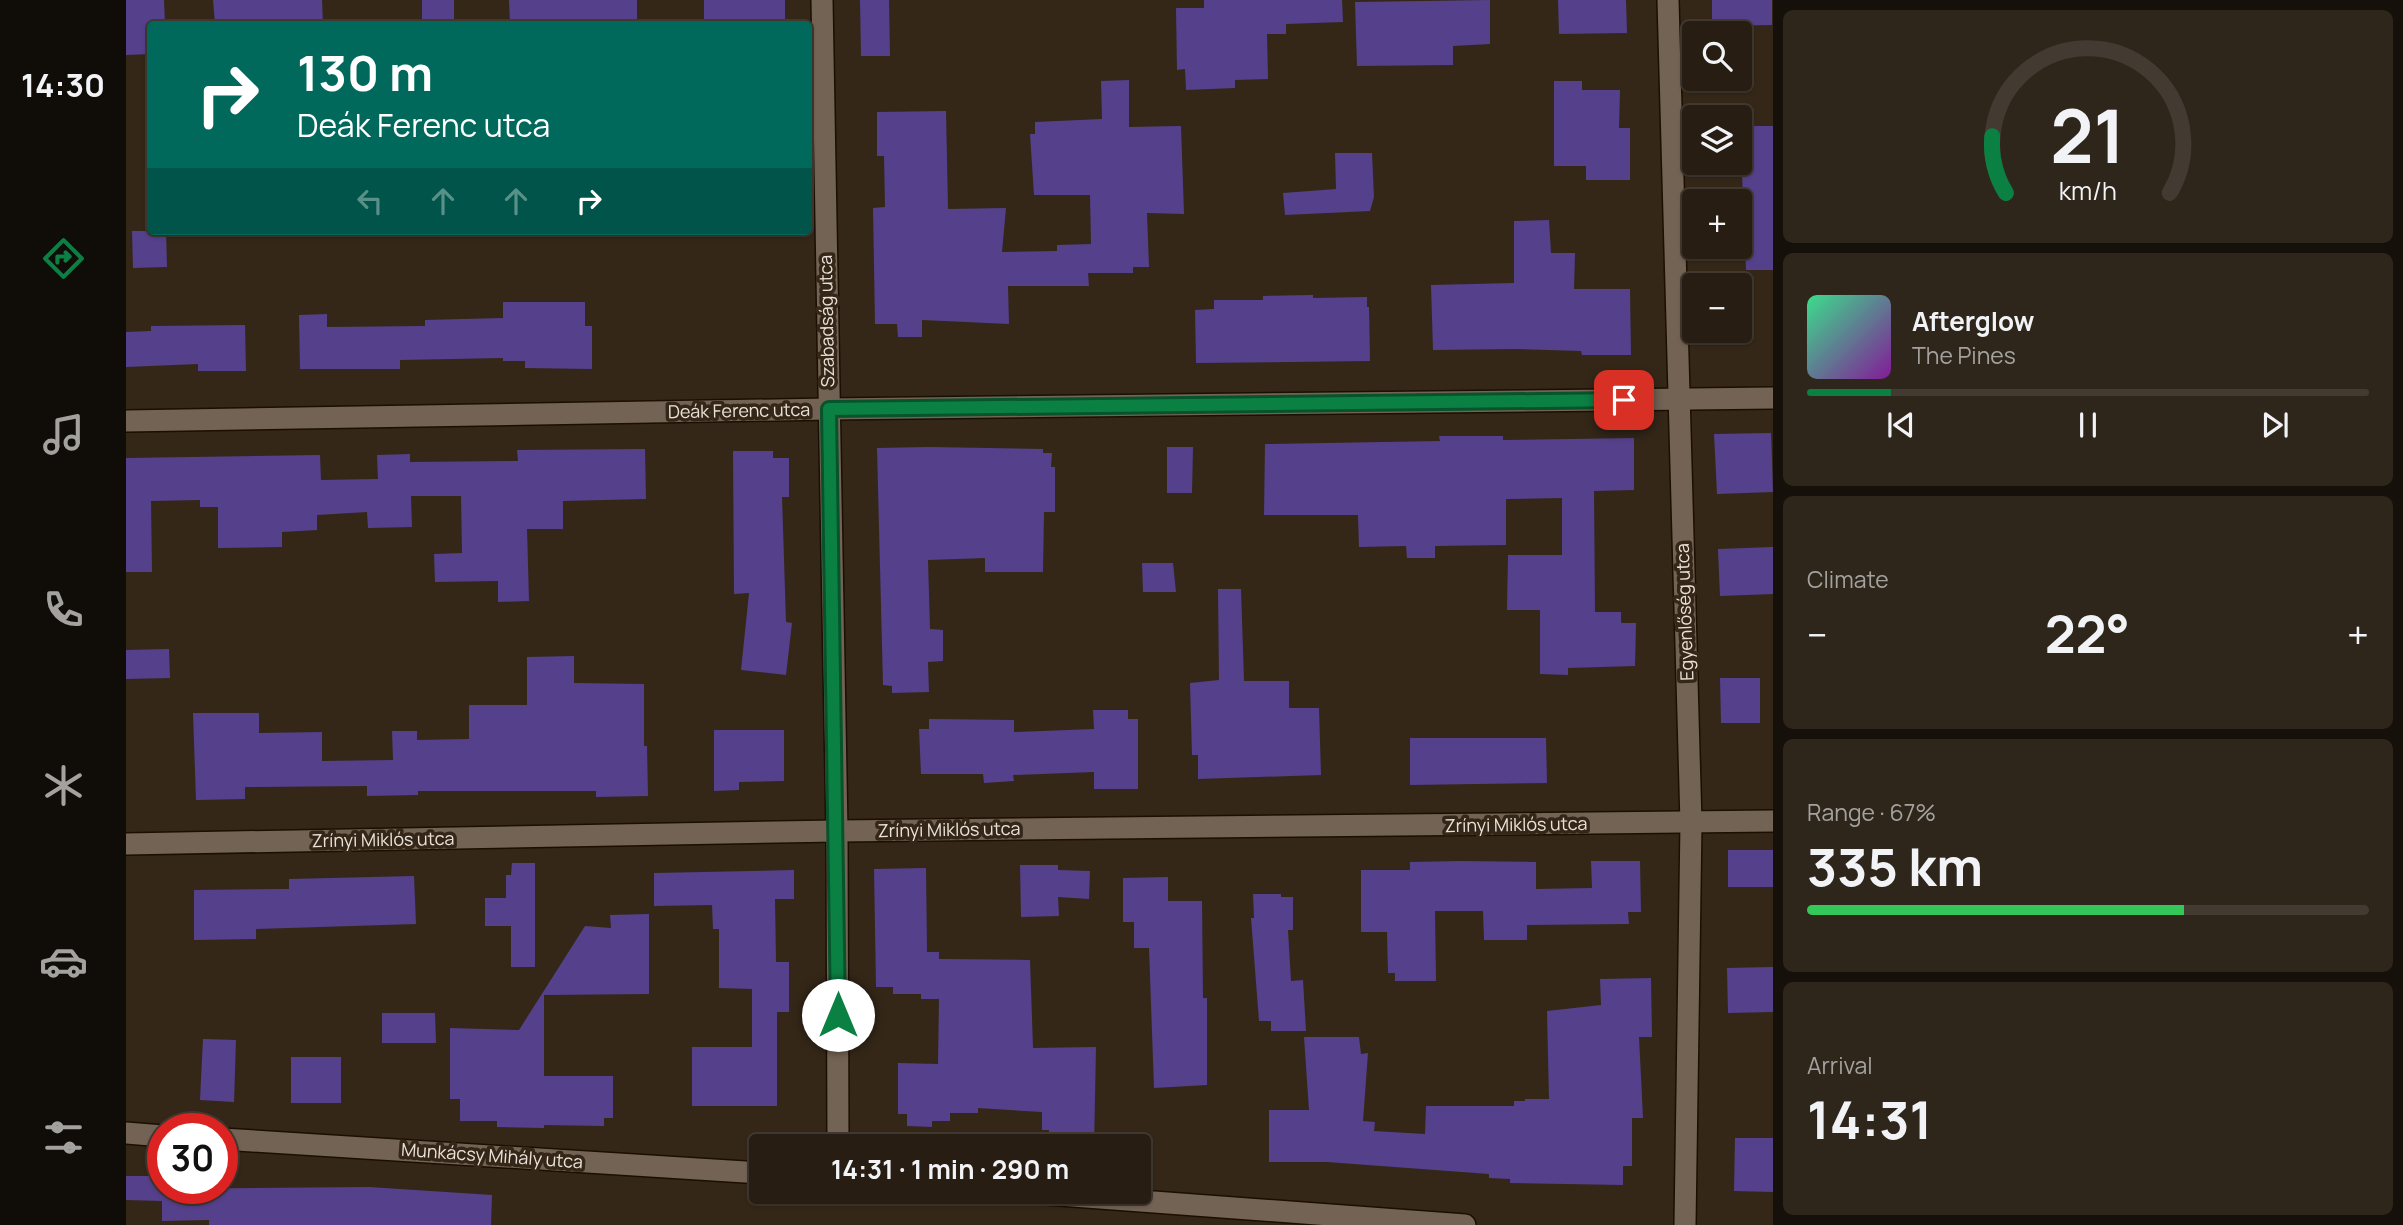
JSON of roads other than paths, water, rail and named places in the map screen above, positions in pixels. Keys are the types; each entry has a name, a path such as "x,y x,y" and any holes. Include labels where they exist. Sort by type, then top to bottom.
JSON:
{"street":[{"name":"Szabadság utca","path":"822,0 837,831 838,1134"},
{"name":"Egyenlőség utca","path":"1668,0 1690,823 1685,1225"},
{"name":"Deák Ferenc utca","path":"126,421 829,409 1773,398"},
{"name":"Zrínyi Miklós utca","path":"126,844 837,831 1773,821"},
{"path":"126,1133 147,1135"},
{"name":"Munkácsy Mihály utca","path":"238,1140 749,1173"},
{"path":"1151,1202 1465,1225"}]}
